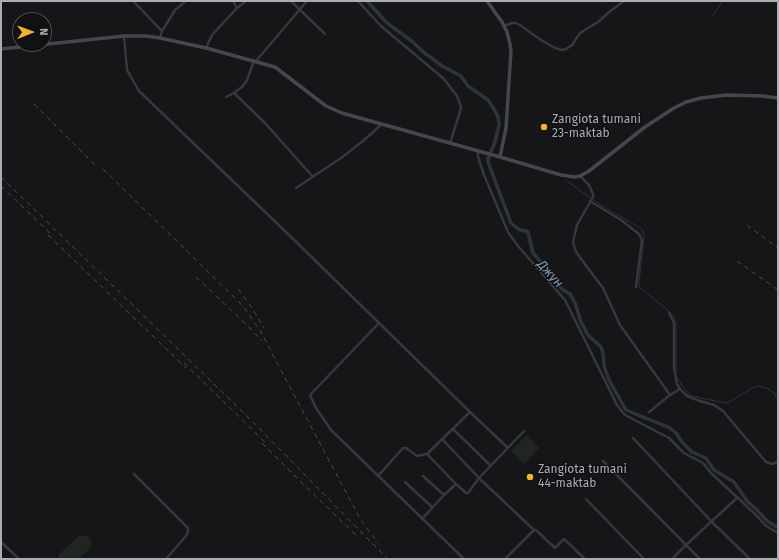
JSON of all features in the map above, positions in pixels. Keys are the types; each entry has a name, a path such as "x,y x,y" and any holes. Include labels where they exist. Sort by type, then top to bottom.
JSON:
{"main road":[{"path":"487,1 504,26 508,35 511,51 506,128 500,157"},
{"path":"1,49 124,36 146,36 160,38 206,48 275,67 326,106 342,113 561,175 575,177 589,171 651,123 686,102 701,98 726,95 778,98"}],"street":[{"path":"133,1 162,31"},
{"path":"160,38 162,31 175,10 186,1"},
{"path":"233,1 238,8"},
{"path":"206,48 212,36 246,1"},
{"path":"291,1 325,34"},
{"path":"226,97 243,86 256,61 307,1"},
{"path":"358,1 381,26 444,79 457,96 461,107 450,143"},
{"path":"504,26 516,23 540,40 562,50 572,45 580,32 598,22 624,1"},
{"path":"124,36 127,70 139,91 508,448"},
{"path":"234,93 313,176"},
{"path":"296,188 342,158 364,141 382,124"},
{"path":"478,151 484,176 508,232 518,246 565,300 617,405 625,415 669,438 684,453 703,463 711,474 766,526 778,533"},
{"path":"580,176 589,185 593,194 577,225 574,242 576,252 603,288 620,326 670,395"},
{"path":"591,200 639,234 642,240 636,287"},
{"path":"669,313 674,323 674,368 677,384 680,389 687,396 714,405 723,411 766,462 772,464 778,462"},
{"path":"379,323 310,395 316,408 331,430 464,559"},
{"path":"649,412 680,389"},
{"path":"378,476 403,448 406,448 417,456 427,454 470,412"},
{"path":"453,429 491,466"},
{"path":"427,454 467,494 479,478 524,431"},
{"path":"633,438 712,522 750,559"},
{"path":"442,439 479,478 555,548 564,539 585,559"},
{"path":"603,461 700,559"},
{"path":"134,474 188,528 186,536 166,559"},
{"path":"423,476 444,495"},
{"path":"405,482 432,507"},
{"path":"422,519 456,484"},
{"path":"672,559 738,498"},
{"path":"586,499 644,559"},
{"path":"505,559 534,530"},
{"path":"1,542 19,559"}],"shaded area":[{"path":"527,435 539,448 524,464 511,451"},
{"path":"80,535 87,536 91,540 92,546 79,559 58,559 59,554"}],"waterway":[{"name":"Джун","path":"367,1 387,23 442,66 461,76 468,86 488,100 494,109 498,117 499,125 488,162 511,223 518,229 528,232 533,253 547,269 551,279 570,294 588,335 601,347 604,366 609,380 626,410 670,428 692,452 706,458 714,470 734,482 747,501 767,521 778,528"},
{"path":"713,15 723,1"},
{"path":"567,181 591,198"},
{"path":"594,200 643,231 644,237 639,287 670,312 674,318 676,324 676,372"},
{"path":"677,377 690,395 701,398 726,403 758,386 767,388 774,393 778,400"}],"railway":[{"path":"34,104 95,165"},
{"path":"103,169 245,309 261,332 356,511 378,543"},
{"path":"1,177 251,420 388,559"},
{"path":"1,186 53,236"},
{"path":"747,225 778,248"},
{"path":"48,235 186,368"},
{"path":"737,261 778,290"},
{"path":"196,277 262,341"},
{"path":"238,289 264,328"},
{"path":"184,363 267,444"},
{"path":"262,443 356,535"}],"place":[{"name":"Zangiota tumani 23-maktab","path":"544,127"},
{"name":"Zangiota tumani 44-maktab","path":"530,477"}]}
